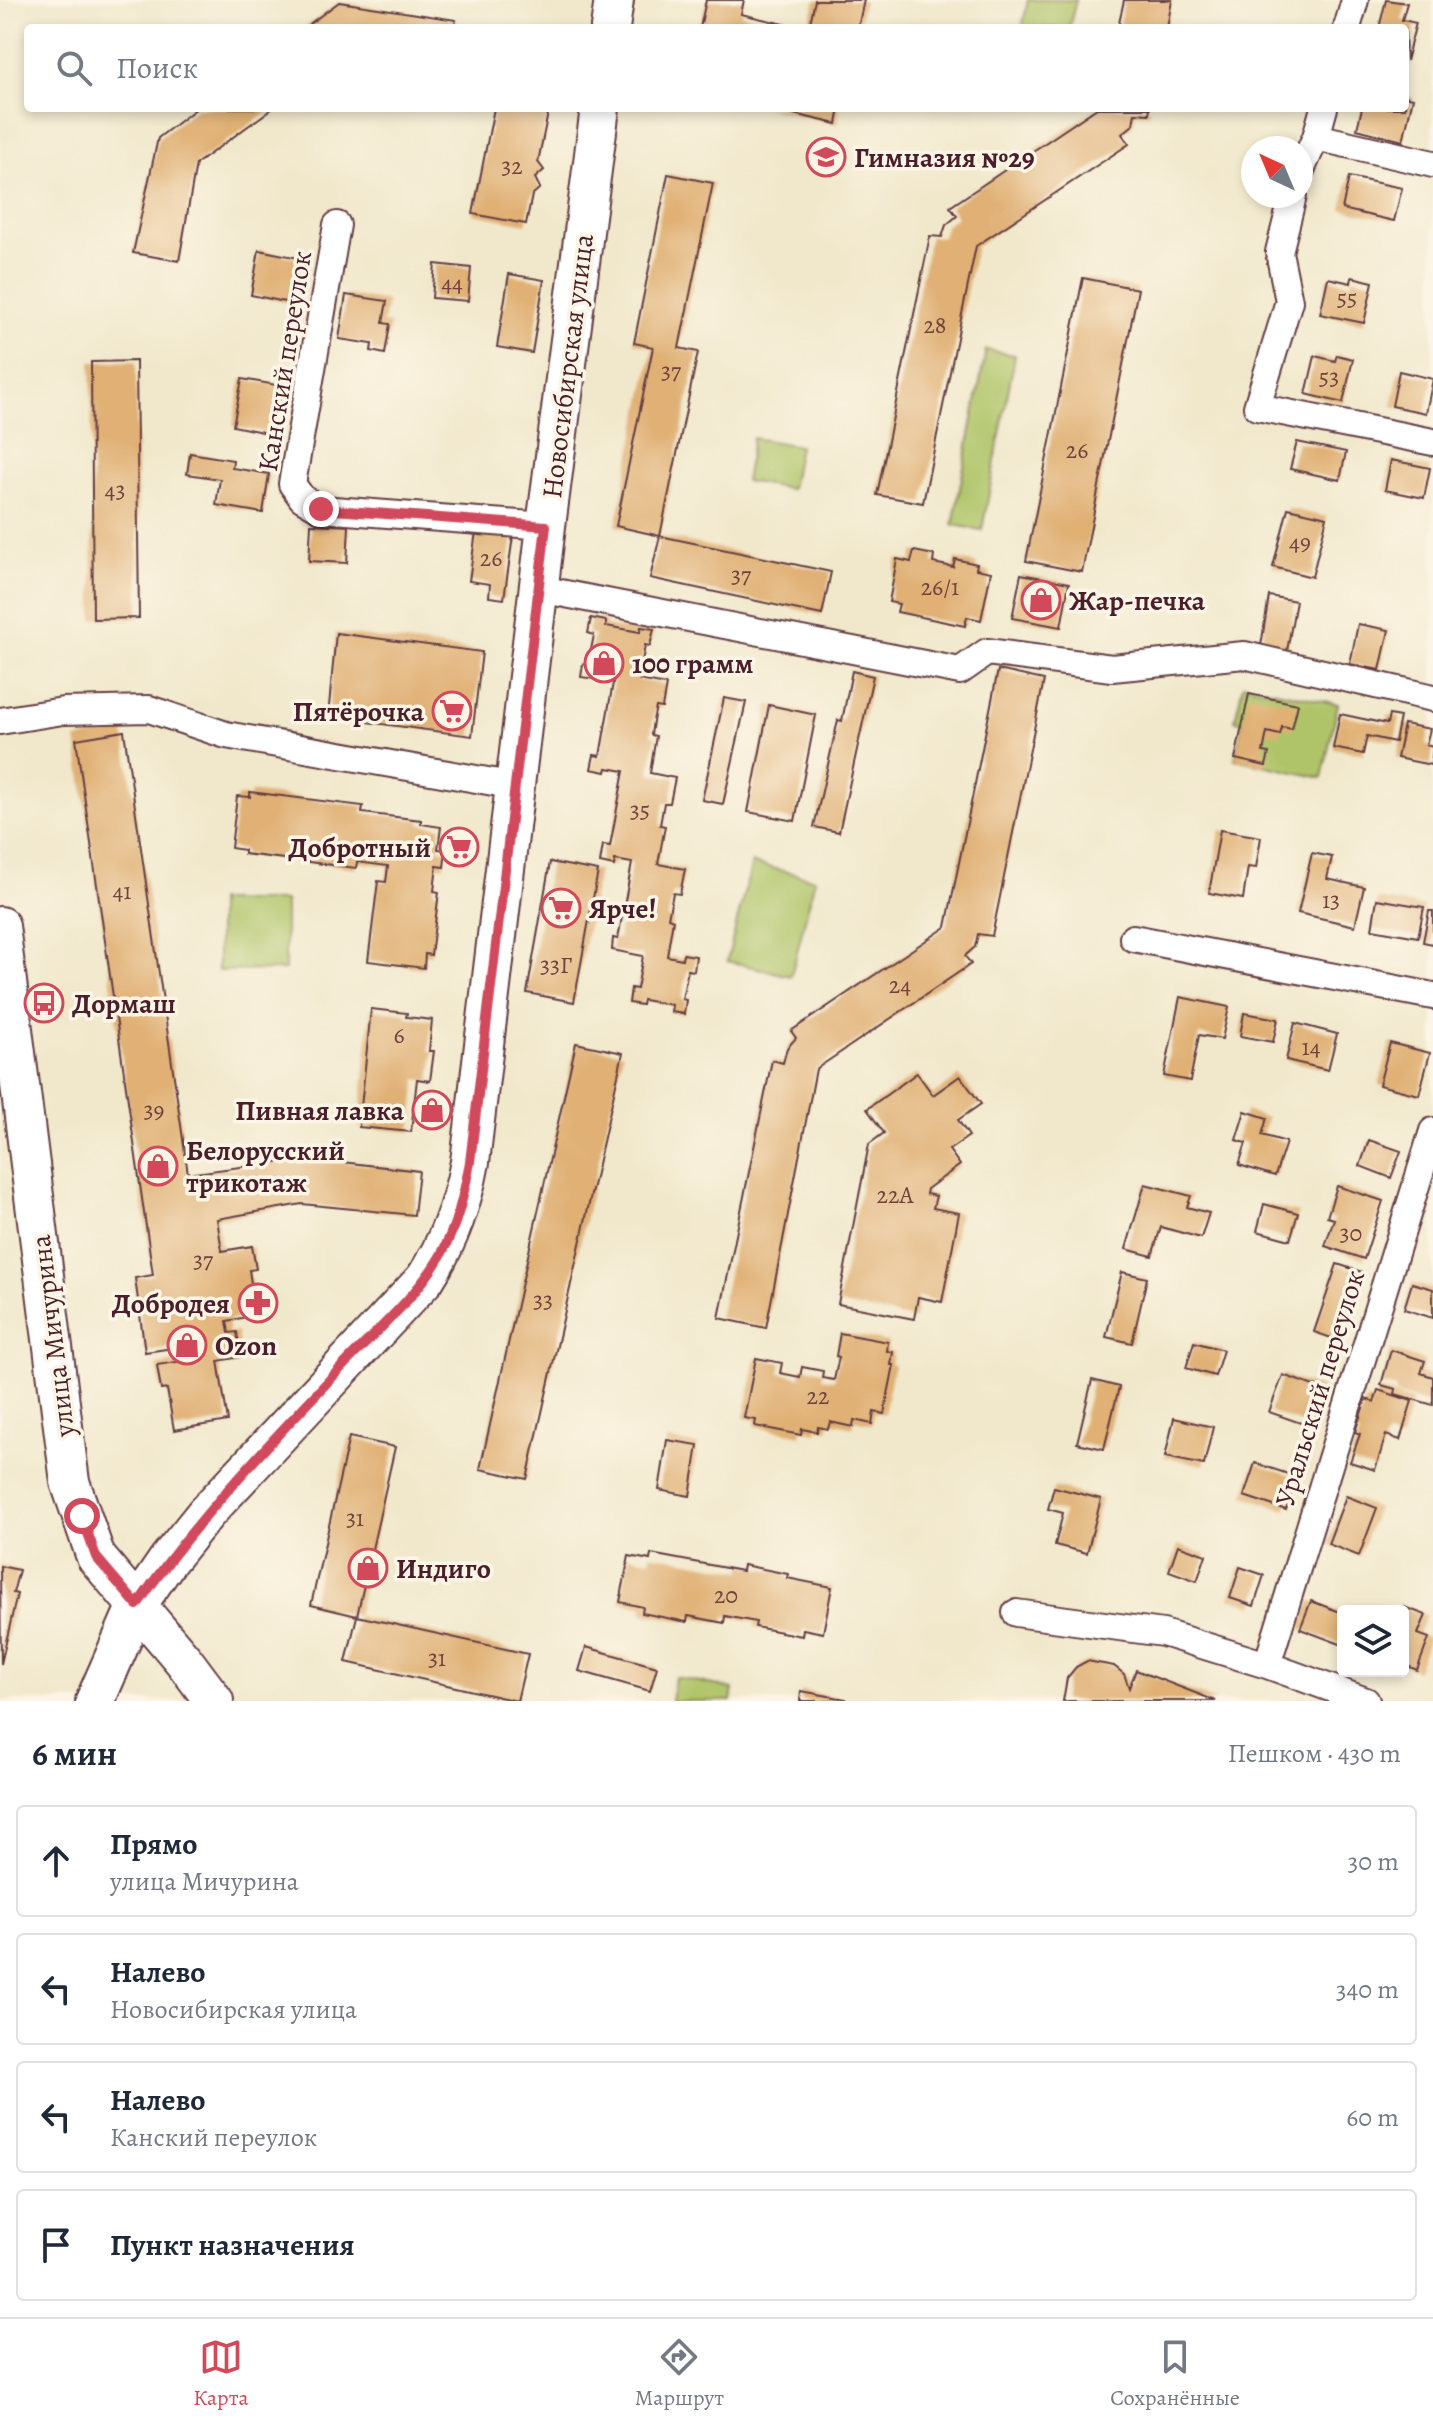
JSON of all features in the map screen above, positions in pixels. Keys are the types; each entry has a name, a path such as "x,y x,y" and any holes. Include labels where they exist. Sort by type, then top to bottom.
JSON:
{"street":[{"path":"611,24 614,0"},
{"path":"1348,24 1355,0"},
{"name":"Новосибирская улица","path":"95,1701 137,1605 168,1560 206,1513 425,1279 454,1227 464,1196 599,112"},
{"path":"1313,144 1323,112"},
{"path":"1316,137 1433,164"},
{"path":"1290,208 1279,252 1289,301 1257,407 1433,442"},
{"name":"Канский переулок","path":"337,225 292,484 302,498 321,509 546,526"},
{"path":"540,589 960,671 987,652 1112,668 1244,655 1433,698"},
{"path":"0,721 63,711 149,709 226,735 516,786"},
{"name":"улица Мичурина","path":"0,926 70,1482 96,1557 214,1701"},
{"path":"1133,938 1433,996"},
{"name":"Уральский переулок","path":"1267,1665 1433,1131"},
{"path":"1016,1613 1163,1633 1267,1665 1366,1701"}],"green space":[{"path":"1028,0 1076,0 1070,24 1023,24"},
{"path":"986,350 1015,355 982,530 953,525"},
{"path":"753,438 799,446 791,489 745,481"},
{"path":"1243,684 1338,704 1322,778 1235,759 1243,722 1235,720"},
{"path":"752,863 815,879 791,976 727,961"},
{"path":"218,901 285,901 285,970 218,971"},
{"path":"675,1677 733,1689 731,1701 671,1701"}],"building":[{"path":"706,0 744,0 741,14 784,24 701,24"},
{"path":"815,0 864,0 859,24 810,24"},
{"path":"1124,0 1172,0 1168,24 1119,24"},
{"path":"1386,0 1407,3 1402,20 1416,23 1409,50 1409,24 1380,24"},
{"path":"339,2 456,20 455,24 309,24"},
{"path":"1409,97 1413,98 1403,141 1357,129 1361,112 1409,112"},
{"path":"192,112 268,112 196,164 179,261 133,253 158,138"},
{"path":"493,112 548,112 538,162 544,170 535,178 540,188 532,195 526,224 473,214"},
{"path":"784,112 839,112 837,124"},
{"path":"1091,112 1149,112 1135,113 1133,125 1122,134 1129,144 976,246 923,503 877,495 930,236 942,237 946,225 957,216 950,207"},
{"path":"668,174 713,183 679,348 698,352 660,536 616,526 653,347 634,343"},
{"path":"1349,177 1402,188 1394,221 1342,209"},
{"path":"259,250 299,258 290,303 251,295"},
{"path":"435,264 471,268 468,301 432,298"},
{"path":"509,274 544,280 532,353 497,347"},
{"path":"1352,277 1373,282 1364,323 1320,314 1328,278 1351,283"},
{"path":"1083,278 1138,289 1082,572 1026,561"},
{"path":"346,295 387,301 383,323 390,324 385,354 371,351 372,344 339,339"},
{"path":"1337,355 1353,359 1343,403 1306,394 1315,356 1335,361"},
{"path":"136,361 139,618 93,619 91,362"},
{"path":"1399,371 1433,379 1426,413 1392,406"},
{"path":"242,379 282,386 273,434 233,426"},
{"path":"1297,442 1346,452 1340,480 1290,469"},
{"path":"190,453 233,460 232,468 269,474 263,513 216,505 220,479 187,474"},
{"path":"1391,460 1430,468 1424,498 1385,490"},
{"path":"1288,508 1327,517 1312,577 1273,567"},
{"path":"311,524 349,526 347,563 309,561"},
{"path":"476,531 513,536 504,599 489,597 490,584 469,581"},
{"path":"660,536 831,572 822,615 650,578"},
{"path":"914,551 934,555 933,563 953,567 955,559 977,564 976,569 991,572 981,620 967,617 965,626 897,612 899,604 889,602 897,559 911,562"},
{"name":"Жар-печка","path":"1021,574 1069,583 1061,627 1012,618"},
{"path":"1269,596 1296,601 1287,651 1261,646"},
{"path":"591,618 606,621 606,626 640,632 641,627 654,629 650,646 645,645 639,680 666,685 662,708 656,707 653,721 651,735 656,736 650,773 675,778 670,803 664,803 660,825 665,826 658,864 685,869 680,894 673,893 668,918 673,920 667,956 682,959 683,954 696,956 694,971 688,970 682,999 686,1000 684,1014 671,1012 672,1005 643,1000 642,1005 629,1003 631,988 637,989 643,956 612,950 613,938 618,939 632,863 615,860 614,866 600,863 603,845 610,846 624,771 591,769 594,755 600,756 614,677 596,674 595,679 581,677 583,664 588,665 594,635 588,633"},
{"path":"1358,624 1389,630 1380,670 1350,664"},
{"path":"336,633 482,652 472,736 328,717"},
{"path":"998,670 1044,680 992,936 978,934 975,947 965,956 971,964 816,1069 766,1328 719,1318 772,1060 783,1063 787,1048 796,1038 791,1031 946,927"},
{"path":"852,671 873,676 839,832 814,827"},
{"path":"1249,694 1298,704 1292,729 1282,727 1280,735 1267,732 1263,752 1269,753 1266,766 1235,759"},
{"path":"724,698 746,702 723,804 702,800"},
{"path":"769,705 816,715 795,821 748,812"},
{"path":"1340,714 1387,724 1389,715 1400,717 1395,742 1367,736 1363,754 1333,748"},
{"path":"1404,724 1430,729 1426,745 1433,747 1431,765 1397,758"},
{"path":"124,731 188,1174 307,1158 419,1171 414,1215 302,1204 217,1219 222,1251 252,1246 256,1269 249,1270 256,1315 227,1321 229,1333 237,1332 241,1357 218,1361 228,1421 174,1430 167,1389 161,1390 157,1365 183,1361 180,1347 145,1352 135,1278 153,1275 76,739"},
{"path":"250,792 363,806 362,813 421,820 421,824 441,827 438,849 446,850 444,867 437,866 434,891 439,892 431,955 425,954 424,968 368,961 378,881 386,882 388,866 357,862 356,868 244,854 244,850 231,848 237,796 250,797"},
{"path":"1220,830 1261,837 1256,868 1248,867 1243,899 1209,893"},
{"path":"1312,853 1332,857 1327,879 1364,887 1355,926 1298,913"},
{"path":"550,862 598,871 574,1002 527,993"},
{"path":"1377,899 1424,907 1418,937 1372,929"},
{"path":"1429,911 1433,911 1433,944 1423,942"},
{"path":"1180,997 1229,1007 1222,1039 1199,1035 1190,1081 1164,1076"},
{"path":"371,1009 407,1013 406,1017 432,1020 429,1051 434,1051 430,1081 417,1079 411,1132 359,1127"},
{"path":"1244,1013 1278,1019 1273,1042 1240,1036"},
{"path":"1295,1023 1337,1034 1328,1070 1286,1060"},
{"path":"576,1043 623,1053 527,1479 480,1469"},
{"path":"1390,1043 1430,1053 1419,1095 1379,1085"},
{"path":"917,1073 933,1095 960,1076 981,1104 958,1120 969,1136 949,1150 960,1165 927,1189 926,1194 936,1196 933,1208 959,1213 942,1302 918,1297 914,1319 838,1304 869,1144 884,1133 867,1109"},
{"path":"1245,1111 1267,1118 1262,1135 1286,1142 1275,1176 1239,1165 1246,1143 1236,1140"},
{"path":"1369,1140 1401,1151 1391,1178 1360,1166"},
{"path":"1145,1184 1191,1196 1187,1207 1209,1213 1201,1238 1161,1227 1152,1256 1126,1249"},
{"path":"1337,1186 1383,1201 1364,1259 1325,1246 1334,1219 1327,1217"},
{"path":"1264,1204 1298,1213 1290,1240 1257,1231"},
{"path":"1337,1264 1362,1272 1340,1341 1314,1332"},
{"path":"1122,1272 1147,1278 1132,1343 1106,1337"},
{"path":"1412,1283 1433,1289 1433,1318 1404,1309"},
{"path":"840,1333 888,1342 887,1351 893,1352 891,1365 894,1365 884,1414 874,1412 872,1424 854,1420 853,1427 830,1422 828,1429 818,1427 817,1432 802,1429 801,1435 755,1426 756,1420 744,1418 756,1358 782,1363 780,1373 800,1377 802,1367 823,1371 822,1378 834,1380"},
{"path":"1194,1342 1223,1350 1215,1376 1186,1368"},
{"path":"1391,1350 1425,1361 1421,1373 1433,1377 1433,1405 1395,1394 1396,1389 1381,1385"},
{"path":"1283,1375 1325,1390 1312,1427 1269,1412"},
{"path":"1092,1380 1119,1387 1104,1449 1077,1443"},
{"path":"1378,1390 1412,1401 1400,1440 1386,1435 1375,1470 1350,1462 1360,1434 1355,1432 1366,1399 1374,1402"},
{"path":"1174,1418 1213,1427 1204,1465 1165,1457"},
{"path":"349,1437 395,1447 357,1616 311,1605"},
{"path":"667,1440 698,1445 690,1496 659,1490"},
{"path":"1255,1463 1297,1477 1286,1510 1244,1496"},
{"path":"1054,1487 1101,1499 1087,1553 1055,1545 1063,1513 1048,1509"},
{"path":"1346,1496 1377,1508 1359,1556 1328,1544"},
{"path":"1178,1545 1206,1555 1197,1581 1169,1571"},
{"path":"651,1554 742,1571 743,1565 832,1587 823,1633 803,1629 802,1636 755,1627 756,1622 725,1616 724,1623 688,1616 687,1622 642,1613 643,1607 620,1602 629,1556 650,1560"},
{"path":"0,1566 19,1570 13,1593 17,1594 1,1664"},
{"path":"1240,1567 1264,1575 1254,1606 1230,1598"},
{"path":"1311,1601 1337,1611 1337,1643 1300,1629"},
{"path":"1409,1609 1426,1615 1418,1634 1429,1638 1417,1670 1409,1667"},
{"path":"357,1616 528,1654 517,1701 346,1662"},
{"path":"586,1647 657,1667 650,1691 579,1671"},
{"path":"1087,1661 1114,1666 1124,1674 1129,1688 1136,1670 1216,1701 1063,1701 1067,1678 1076,1667"},
{"path":"801,1691 846,1699 846,1701 800,1701"}],"place":[{"name":"Гимназия №29","path":"826,157"},
{"name":"Жар-печка","path":"1041,600"},
{"name":"100 грамм","path":"604,663"},
{"name":"Пятёрочка","path":"452,711"},
{"name":"Добротный","path":"459,847"},
{"name":"Ярче!","path":"561,908"},
{"name":"Дормаш","path":"44,1003"},
{"name":"Пивная лавка","path":"432,1110"},
{"name":"Белорусский трикотаж","path":"158,1166"},
{"name":"Добродея","path":"258,1303"},
{"name":"Ozon","path":"187,1345"},
{"name":"Индиго","path":"368,1568"}],"route":[{"path":"82,1516 96,1557 137,1605 206,1513 425,1279 454,1227 464,1196 546,526 321,509"}]}
